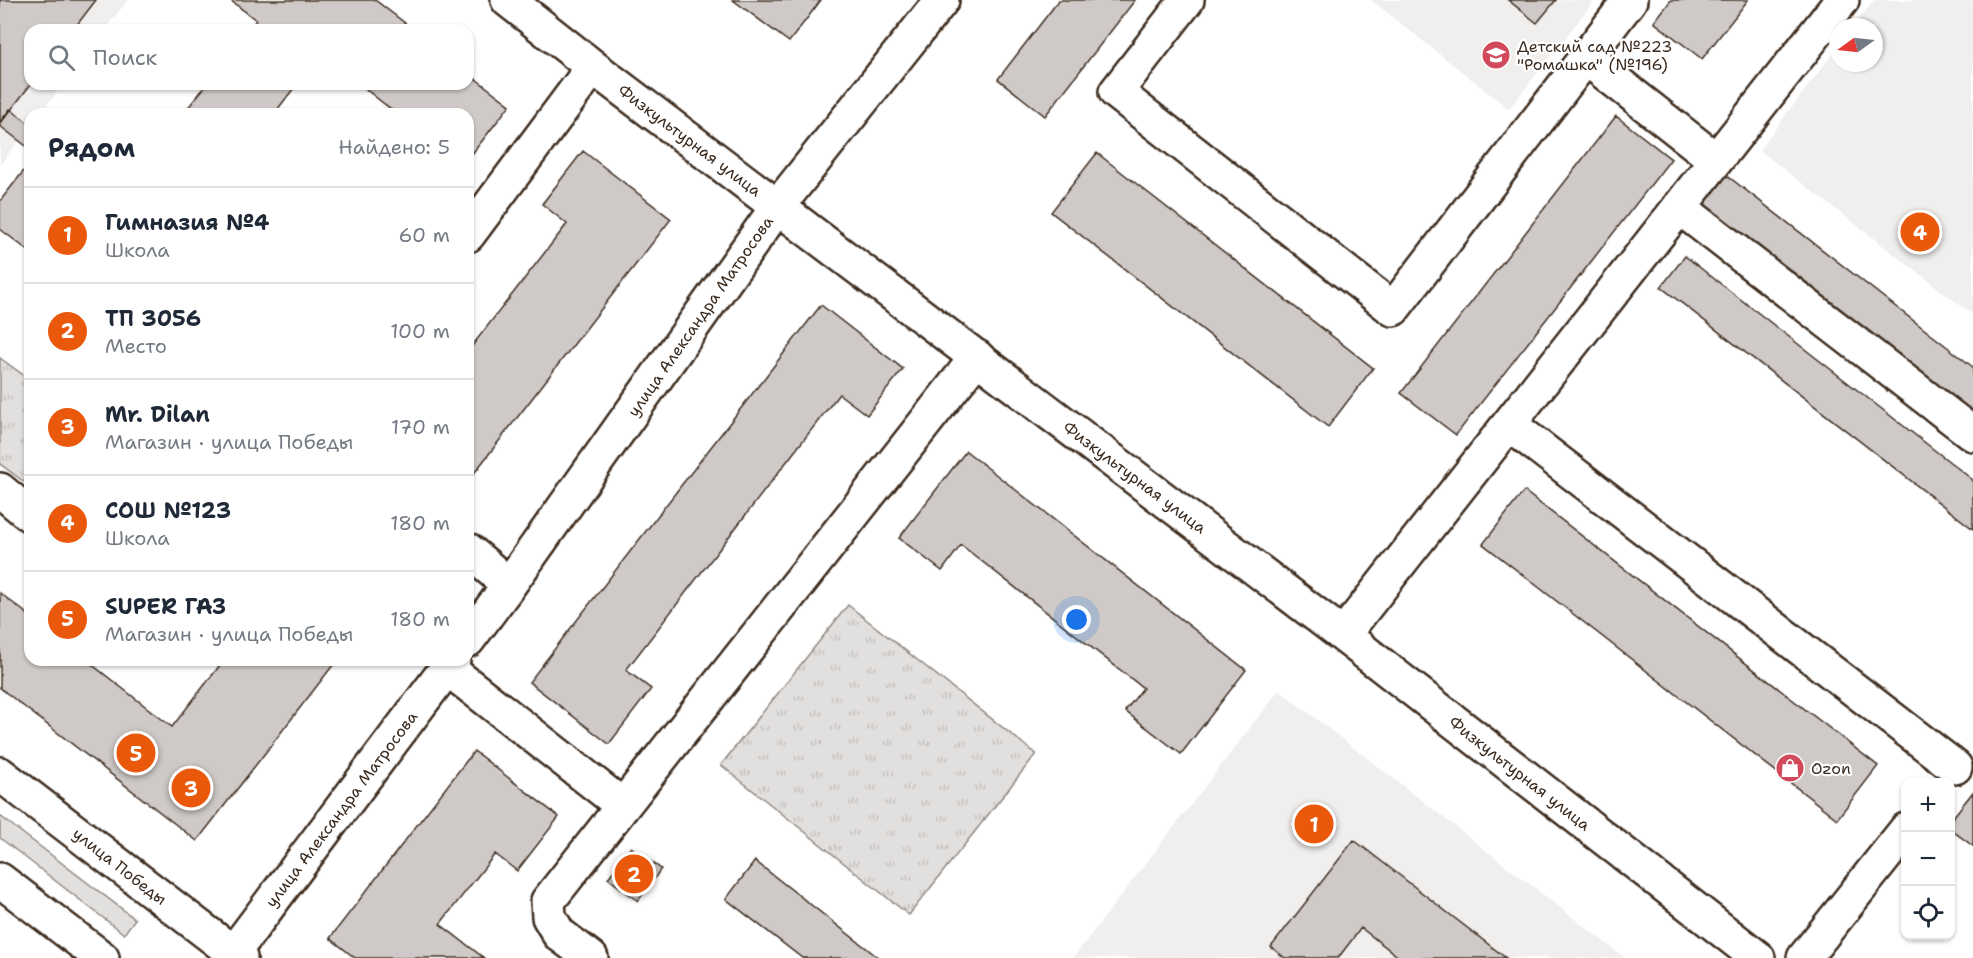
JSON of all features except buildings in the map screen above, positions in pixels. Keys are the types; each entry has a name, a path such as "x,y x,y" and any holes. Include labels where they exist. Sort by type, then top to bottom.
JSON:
{"street":[{"name":"Физкультурная улица","path":"508,0 593,67 1343,635 1758,958"},
{"name":"улица Александра Матросова","path":"474,632 778,206 942,0"},
{"path":"1187,0 1116,92 1393,309 1630,0"},
{"path":"1343,635 1842,0"},
{"path":"1586,58 1716,160"},
{"path":"474,227 593,67"},
{"path":"1679,207 1973,434"},
{"path":"591,958 560,933 549,917 548,901 977,357"},
{"path":"1509,424 1957,764"},
{"path":"0,490 24,510"},
{"path":"474,555 509,585"},
{"name":"улица Александра Матросова","path":"234,956 449,666"},
{"path":"452,666 623,806"},
{"name":"улица Победы","path":"0,774 234,956"},
{"path":"1804,958 1903,832"},
{"path":"0,880 102,958"}],"shaded area":[{"path":"0,0 128,0 109,24 24,24 24,90 58,90 45,108 24,108 24,134 0,165"},
{"name":"Детский сад №223 \"Ромашка\" (№196)","path":"1371,0 1595,0 1509,109"},
{"path":"1874,0 1973,0 1973,315 1759,150 1829,59 1829,72 1883,72 1883,18 1860,18"},
{"path":"1279,690 1625,958 1073,958"}],"green space":[{"path":"0,358 24,376 24,482 0,464"},
{"path":"848,605 1036,754 909,915 721,765"},
{"path":"0,816 135,919 124,934 0,838"}],"place":[{"name":"Детский сад №223 \"Ромашка\" (№196)","path":"1496,55"},
{"name":"СОШ №123","path":"1920,232"},
{"name":"SUPER ГАЗ","path":"136,753"},
{"name":"Ozon","path":"1790,768"},
{"name":"Mr. Dilan","path":"191,788"},
{"name":"Гимназия №4","path":"1314,824"},
{"name":"ТП 3056","path":"634,874"}]}
